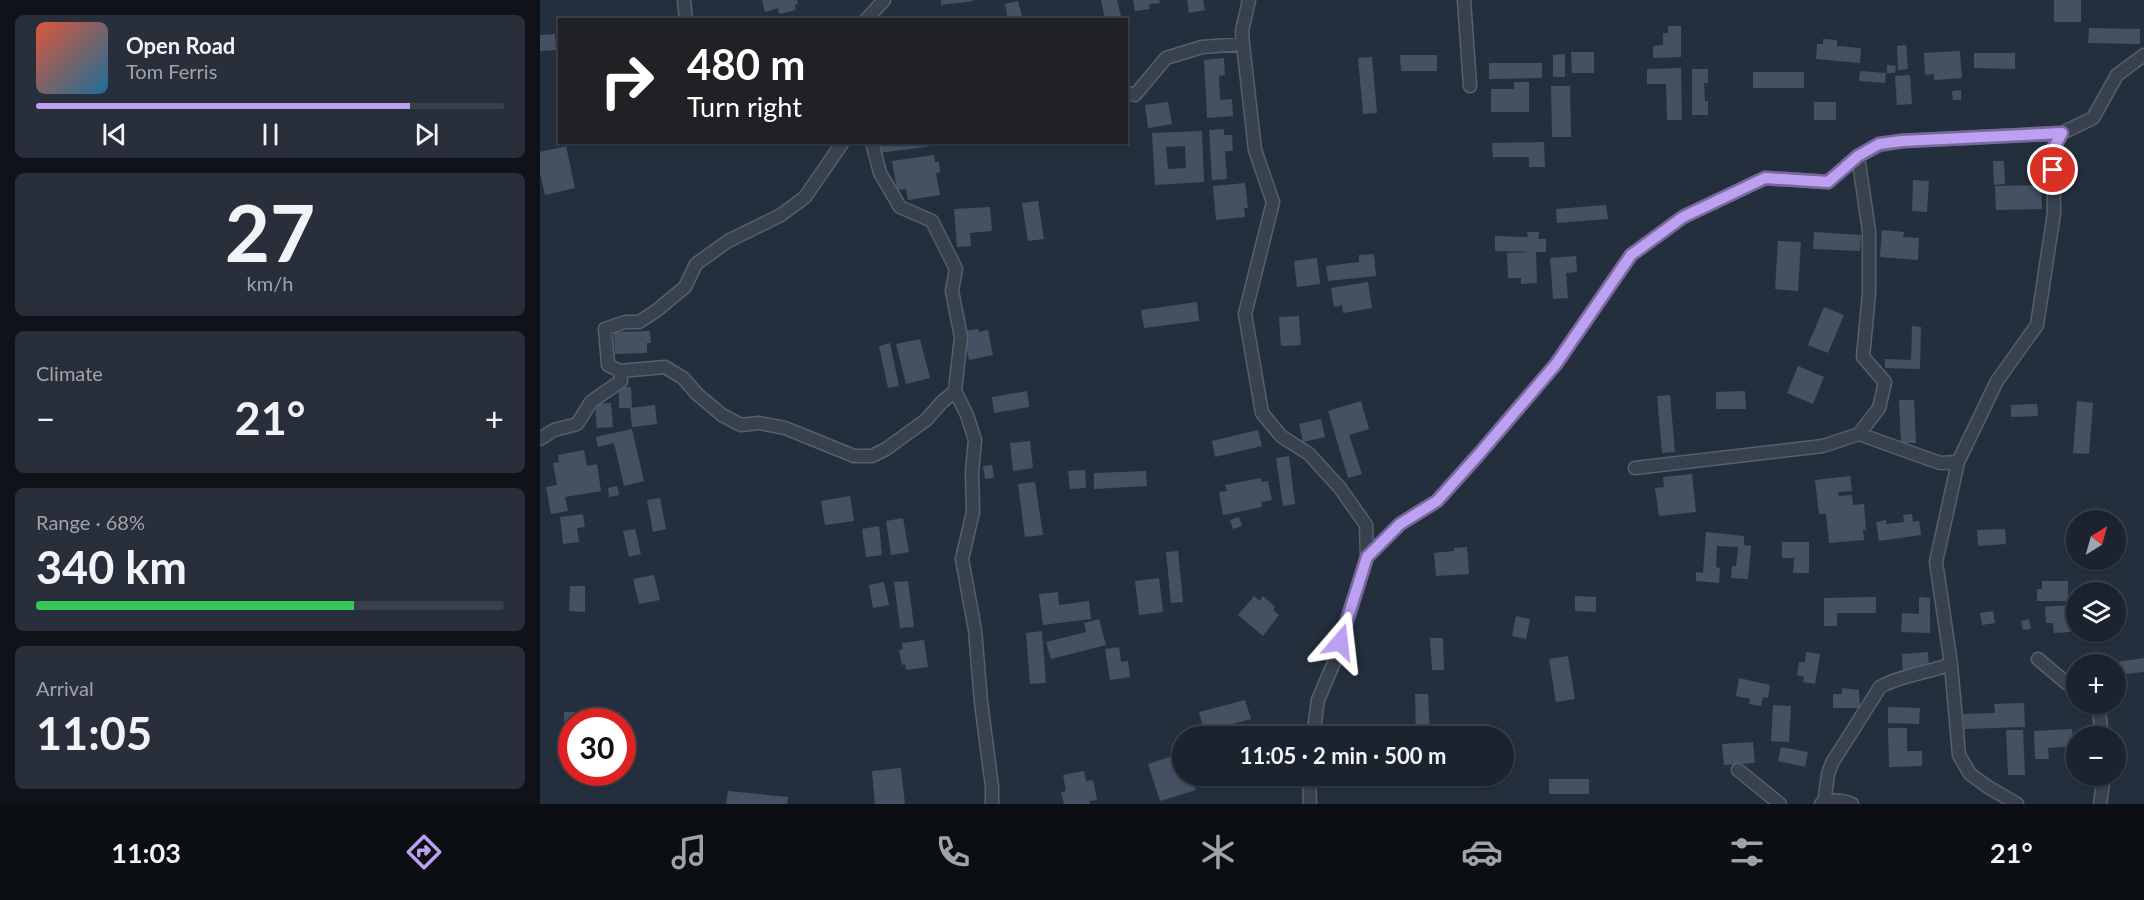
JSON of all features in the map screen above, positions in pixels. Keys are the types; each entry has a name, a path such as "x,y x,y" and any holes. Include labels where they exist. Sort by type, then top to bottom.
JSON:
{"street":[{"path":"684,0 686,18"},
{"path":"868,18 884,0"},
{"path":"1249,0 1242,32 1255,150 1272,202 1245,314 1262,413 1281,436 1309,454 1340,488 1365,525 1367,557 1335,660 1318,700 1314,726"},
{"path":"1464,0 1470,86"},
{"path":"1128,93 1135,95 1166,58 1202,47 1243,44"},
{"path":"1367,557 1400,524 1437,501 1556,364 1631,255 1683,217 1765,178 1828,182 1858,156 1879,144 2062,133 2093,118 2117,75 2144,55"},
{"path":"2017,804 1970,774 1959,755 1951,664 1936,562 1958,462 1997,381 2037,325 2054,213 2053,149 2062,133"},
{"path":"842,144 805,197 781,215 728,241 696,264 686,287 656,312 639,322 626,322 605,329 608,365 620,371 665,367 683,378 697,394 722,415 741,425 759,423 785,428 854,456 872,456 886,449 926,420 955,391"},
{"path":"873,144 880,173 900,207 932,221 956,269 952,291 961,337 955,391 975,440 972,472 973,513 962,559 975,630 992,804"},
{"path":"1635,468 1823,446 1859,434 1879,408 1886,382 1863,357 1869,293 1869,231 1858,156"},
{"path":"540,439 554,430 577,424 591,402 621,381 620,371"},
{"path":"1859,434 1940,463 1958,462"},
{"path":"2038,659 2066,683"},
{"path":"1852,804 1842,801 1823,803 1828,774 1832,763 1880,687 1951,664"},
{"path":"1738,770 1780,804"},
{"path":"1309,786 1310,804"},
{"path":"2100,804 2103,786"}],"building":[{"path":"762,0 797,0 798,4 795,5 796,10 779,14 778,8 765,12"},
{"path":"941,0 973,0 974,1 941,5"},
{"path":"1101,0 1117,0 1121,16 1105,18"},
{"path":"1133,0 1159,0 1160,3 1149,4 1150,9 1135,11"},
{"path":"1187,0 1203,0 1205,10 1189,13"},
{"path":"2054,0 2081,0 2081,22 2054,22"},
{"path":"1018,1 1022,18 1008,18 1005,4"},
{"path":"1668,26 1681,26 1681,57 1653,58 1653,46 1663,45 1663,33 1668,33"},
{"path":"2089,28 2140,29 2140,44 2088,43"},
{"path":"555,34 556,50 540,51 540,35"},
{"path":"1823,39 1837,40 1837,46 1861,48 1860,63 1816,59 1817,44 1823,44"},
{"path":"1906,45 1908,69 1898,70 1897,46"},
{"path":"1960,51 1962,78 1934,80 1934,74 1925,75 1924,53"},
{"path":"1571,52 1594,52 1594,73 1572,73"},
{"path":"1974,53 2015,53 2015,69 1974,68"},
{"path":"1565,54 1565,77 1553,77 1553,55"},
{"path":"1400,55 1437,55 1437,71 1401,71"},
{"path":"1372,57 1377,113 1363,114 1358,58"},
{"path":"1224,58 1225,75 1219,76 1220,100 1232,99 1233,116 1207,118 1204,60"},
{"path":"1489,63 1542,63 1542,78 1489,79"},
{"path":"1887,65 1896,66 1895,73 1887,73"},
{"path":"1681,68 1682,120 1667,120 1666,84 1647,84 1647,69"},
{"path":"1692,69 1708,69 1708,83 1704,83 1708,115 1692,115"},
{"path":"1860,71 1886,73 1885,83 1859,81"},
{"path":"1753,72 1804,72 1804,88 1753,88"},
{"path":"1910,75 1912,104 1897,105 1895,76"},
{"path":"1514,82 1529,82 1529,112 1491,112 1491,89 1514,89"},
{"path":"1551,86 1570,86 1571,137 1552,137"},
{"path":"1961,90 1961,100 1953,100 1952,91"},
{"path":"1168,102 1172,124 1148,128 1145,105"},
{"path":"1814,102 1836,102 1836,120 1814,120"},
{"path":"1224,129 1224,135 1232,135 1233,151 1225,151 1227,179 1212,180 1209,130"},
{"path":"1202,131 1204,182 1155,185 1152,133","holes":["1185,146 1186,168 1168,169 1166,147"]},
{"path":"1544,142 1545,167 1529,167 1529,157 1493,157 1492,143"},
{"path":"877,144 932,144 933,146 879,153"},
{"path":"566,146 575,188 545,195 540,173 540,152"},
{"path":"934,155 935,162 939,162 940,172 936,173 940,195 908,200 906,189 897,190 892,161"},
{"path":"1993,161 2004,161 2005,184 1994,185"},
{"path":"1913,180 1929,181 1927,212 1912,211"},
{"path":"1245,183 1248,208 1244,208 1245,217 1216,220 1213,186"},
{"path":"2041,185 2042,209 1996,210 1995,186"},
{"path":"1038,201 1044,239 1028,241 1022,203"},
{"path":"1606,205 1608,219 1557,223 1556,209"},
{"path":"990,207 992,231 970,233 971,246 957,247 954,209"},
{"path":"1882,230 1904,232 1903,237 1919,238 1918,260 1880,257"},
{"path":"1527,232 1539,232 1538,239 1546,239 1546,252 1536,252 1537,283 1521,284 1521,278 1508,278 1507,253 1531,252 1495,251 1495,236 1528,237"},
{"path":"1814,232 1861,235 1860,251 1813,249"},
{"path":"1778,241 1801,242 1798,291 1775,289"},
{"path":"1374,254 1376,276 1328,281 1326,266 1359,262 1359,255"},
{"path":"1576,256 1577,272 1566,273 1568,298 1553,299 1550,258"},
{"path":"1317,258 1320,284 1297,287 1294,261"},
{"path":"1368,282 1372,308 1343,313 1342,305 1334,307 1331,288"},
{"path":"1197,302 1199,321 1144,328 1141,310"},
{"path":"1824,307 1844,315 1828,353 1808,345"},
{"path":"1299,316 1301,345 1281,346 1279,317"},
{"path":"1912,326 1921,327 1920,369 1885,368 1885,359 1911,360"},
{"path":"978,329 979,332 988,330 993,355 969,360 963,331"},
{"path":"650,331 651,343 647,343 647,353 615,354 614,332"},
{"path":"920,339 930,378 906,384 896,344"},
{"path":"890,343 899,386 888,388 879,346"},
{"path":"1798,366 1824,377 1813,404 1787,393"},
{"path":"619,387 631,387 632,408 619,408"},
{"path":"1027,391 1029,407 994,413 992,397"},
{"path":"1745,391 1746,409 1716,409 1716,392"},
{"path":"1670,395 1675,452 1662,453 1657,396"},
{"path":"1899,400 1914,400 1916,443 1901,443"},
{"path":"1361,401 1369,429 1349,435 1362,474 1348,478 1328,411"},
{"path":"2077,401 2093,403 2089,454 2073,453"},
{"path":"611,403 613,427 597,428 595,404"},
{"path":"2037,404 2038,416 2011,417 2011,405"},
{"path":"655,405 657,424 632,427 630,408"},
{"path":"1321,419 1325,437 1303,442 1299,424"},
{"path":"632,429 644,481 624,486 614,443 598,447 596,437"},
{"path":"1258,430 1262,446 1215,457 1212,441"},
{"path":"1030,441 1033,468 1013,471 1010,443"},
{"path":"584,450 587,466 597,464 601,491 565,497 568,511 551,514 546,487 557,485 553,463 559,462 558,455"},
{"path":"1289,456 1295,504 1283,506 1276,458"},
{"path":"992,465 994,478 985,479 983,466"},
{"path":"1085,470 1086,488 1070,489 1068,471"},
{"path":"1146,471 1147,486 1094,489 1094,473"},
{"path":"1692,474 1696,512 1659,516 1655,488 1664,487 1663,477"},
{"path":"1850,476 1852,491 1838,492 1839,496 1852,495 1853,505 1864,504 1866,530 1863,530 1864,540 1829,543 1826,514 1819,514 1815,480"},
{"path":"1261,478 1262,482 1268,481 1272,500 1261,502 1262,507 1223,515 1219,492 1227,491 1225,485"},
{"path":"1035,482 1043,535 1025,537 1018,484"},
{"path":"617,486 619,495 609,497 608,488"},
{"path":"850,496 854,521 825,525 821,501"},
{"path":"660,498 666,529 653,532 647,500"},
{"path":"583,514 585,527 577,528 579,542 563,544 560,517"},
{"path":"1912,514 1913,522 1919,521 1921,535 1879,541 1876,522 1886,520 1886,524 1904,522 1903,515"},
{"path":"1239,517 1242,526 1233,529 1230,520"},
{"path":"903,518 909,552 891,555 886,521"},
{"path":"879,526 882,555 866,557 862,529"},
{"path":"635,529 641,554 629,557 623,531"},
{"path":"2005,529 2006,544 1978,546 1977,530"},
{"path":"1706,532 1744,536 1744,545 1751,546 1748,579 1731,578 1732,566 1736,566 1738,547 1717,546 1716,567 1720,568 1719,583 1696,581 1696,572 1703,573"},
{"path":"1782,542 1809,542 1809,573 1793,573 1794,558 1782,558"},
{"path":"1467,547 1469,574 1436,576 1434,553"},
{"path":"1178,551 1183,602 1171,603 1166,552"},
{"path":"654,575 660,600 639,604 633,579"},
{"path":"1159,578 1163,612 1139,615 1135,581"},
{"path":"908,581 914,627 900,628 894,582"},
{"path":"2042,581 2068,581 2066,582 2066,601 2037,601 2037,589 2042,589"},
{"path":"884,582 889,605 873,608 869,585"},
{"path":"570,586 585,586 585,612 569,611"},
{"path":"1058,592 1059,605 1089,601 1091,619 1043,625 1039,594"},
{"path":"1254,596 1260,601 1263,596 1275,607 1273,610 1279,615 1263,636 1238,615"},
{"path":"1575,596 1596,597 1596,612 1575,611"},
{"path":"1876,597 1876,613 1837,613 1837,626 1824,626 1824,598"},
{"path":"1919,597 1930,598 1930,633 1901,632 1902,613 1919,614"},
{"path":"2066,605 2066,632 2054,633 2053,623 2046,623 2045,607"},
{"path":"1993,611 1995,623 1982,625 1980,613"},
{"path":"1516,616 1530,619 1526,639 1512,636"},
{"path":"1099,619 1106,645 1051,659 1046,642 1086,632 1084,623"},
{"path":"2029,619 2031,629 2023,630 2021,621"},
{"path":"1042,631 1046,683 1030,684 1026,633"},
{"path":"1430,638 1443,638 1444,670 1432,670"},
{"path":"924,640 928,667 906,670 905,664 902,665 899,650 903,649 902,643"},
{"path":"1119,647 1121,662 1128,661 1130,677 1110,680 1105,649"},
{"path":"1806,652 1820,654 1815,684 1803,682 1804,677 1797,675 1799,662 1805,662"},
{"path":"1928,652 1929,671 1903,673 1902,654"},
{"path":"1568,656 1575,699 1556,702 1549,659"},
{"path":"2144,658 2144,672 2126,674 2126,661"},
{"path":"1739,678 1770,685 1768,698 1763,697 1761,706 1749,704 1750,699 1736,696"},
{"path":"1842,688 1859,690 1860,708 1833,708 1833,694 1842,694"},
{"path":"1415,694 1428,694 1430,726 1416,726"},
{"path":"1245,700 1251,719 1226,726 1202,726 1199,712"},
{"path":"2024,703 2025,727 1964,729 1963,714 1995,713 1994,704"},
{"path":"1773,705 1791,706 1789,742 1771,741"},
{"path":"1888,707 1920,708 1919,724 1888,723"},
{"path":"1888,728 1907,728 1907,751 1922,751 1922,766 1889,767"},
{"path":"2066,729 2066,747 2048,748 2049,759 2035,759 2034,731"},
{"path":"2006,730 2023,730 2025,775 2008,775"},
{"path":"1753,742 1755,763 1724,765 1722,744"},
{"path":"1781,747 1808,752 1805,767 1778,761"},
{"path":"1172,756 1172,786 1195,786 1196,790 1160,801 1148,764"},
{"path":"901,768 905,804 875,804 872,771"},
{"path":"1084,771 1086,781 1093,780 1097,800 1089,801 1090,804 1064,804 1061,792 1066,791 1063,775"},
{"path":"1549,779 1589,779 1589,794 1549,794"},
{"path":"728,791 788,797 787,804 726,804"}],"route":[{"path":"1340,642 1367,557 1400,524 1437,501 1556,364 1631,255 1683,217 1765,178 1828,182 1858,156 1879,144 1902,141 2062,133 2053,149 2053,170"}]}
